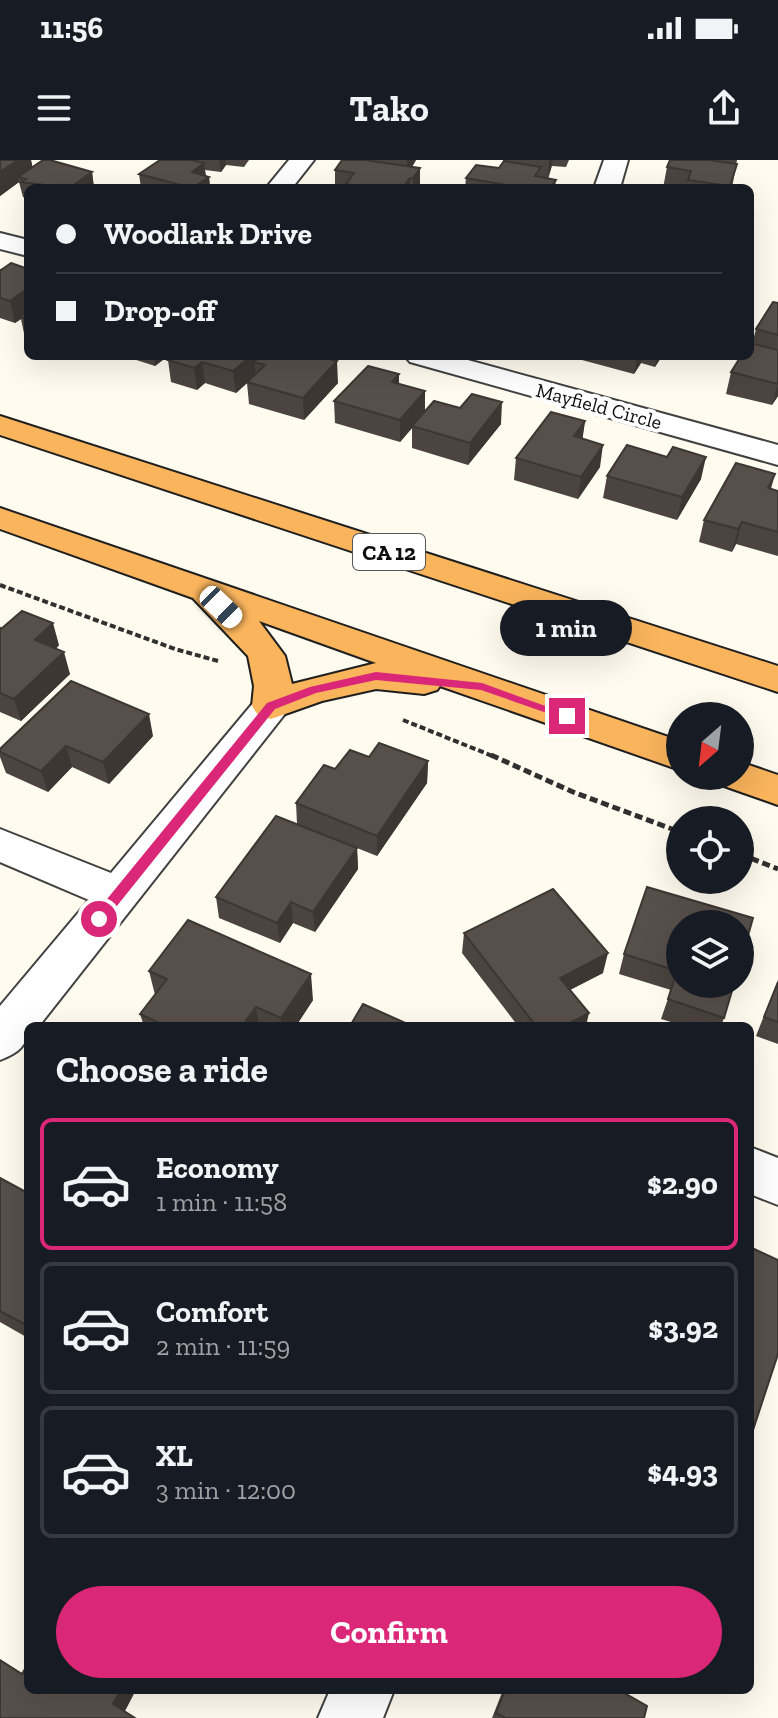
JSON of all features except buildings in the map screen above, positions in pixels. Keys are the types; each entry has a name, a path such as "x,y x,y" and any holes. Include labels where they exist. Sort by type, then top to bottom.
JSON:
{"highway":[{"name":"CA 12","path":"0,425 778,679"},
{"path":"0,518 666,751"},
{"path":"201,588 267,651 276,678 271,706"},
{"path":"271,706 314,690 376,676 482,686"},
{"path":"754,782 778,790"}],"street":[{"path":"282,184 302,160"},
{"path":"608,184 616,160"},
{"path":"0,241 24,247"},
{"name":"Mayfield Circle","path":"453,360 478,363 778,455"},
{"path":"0,1040 271,706"},
{"path":"0,845 119,894"},
{"path":"754,1172 778,1182"},
{"path":"350,1718 361,1694"}],"path":[{"path":"0,585 175,649 227,664"},
{"path":"393,716 451,737 573,792 666,827"},
{"path":"754,860 778,869"}],"route":[{"path":"99,919 271,706 314,690 376,676 482,686 567,716"}]}
